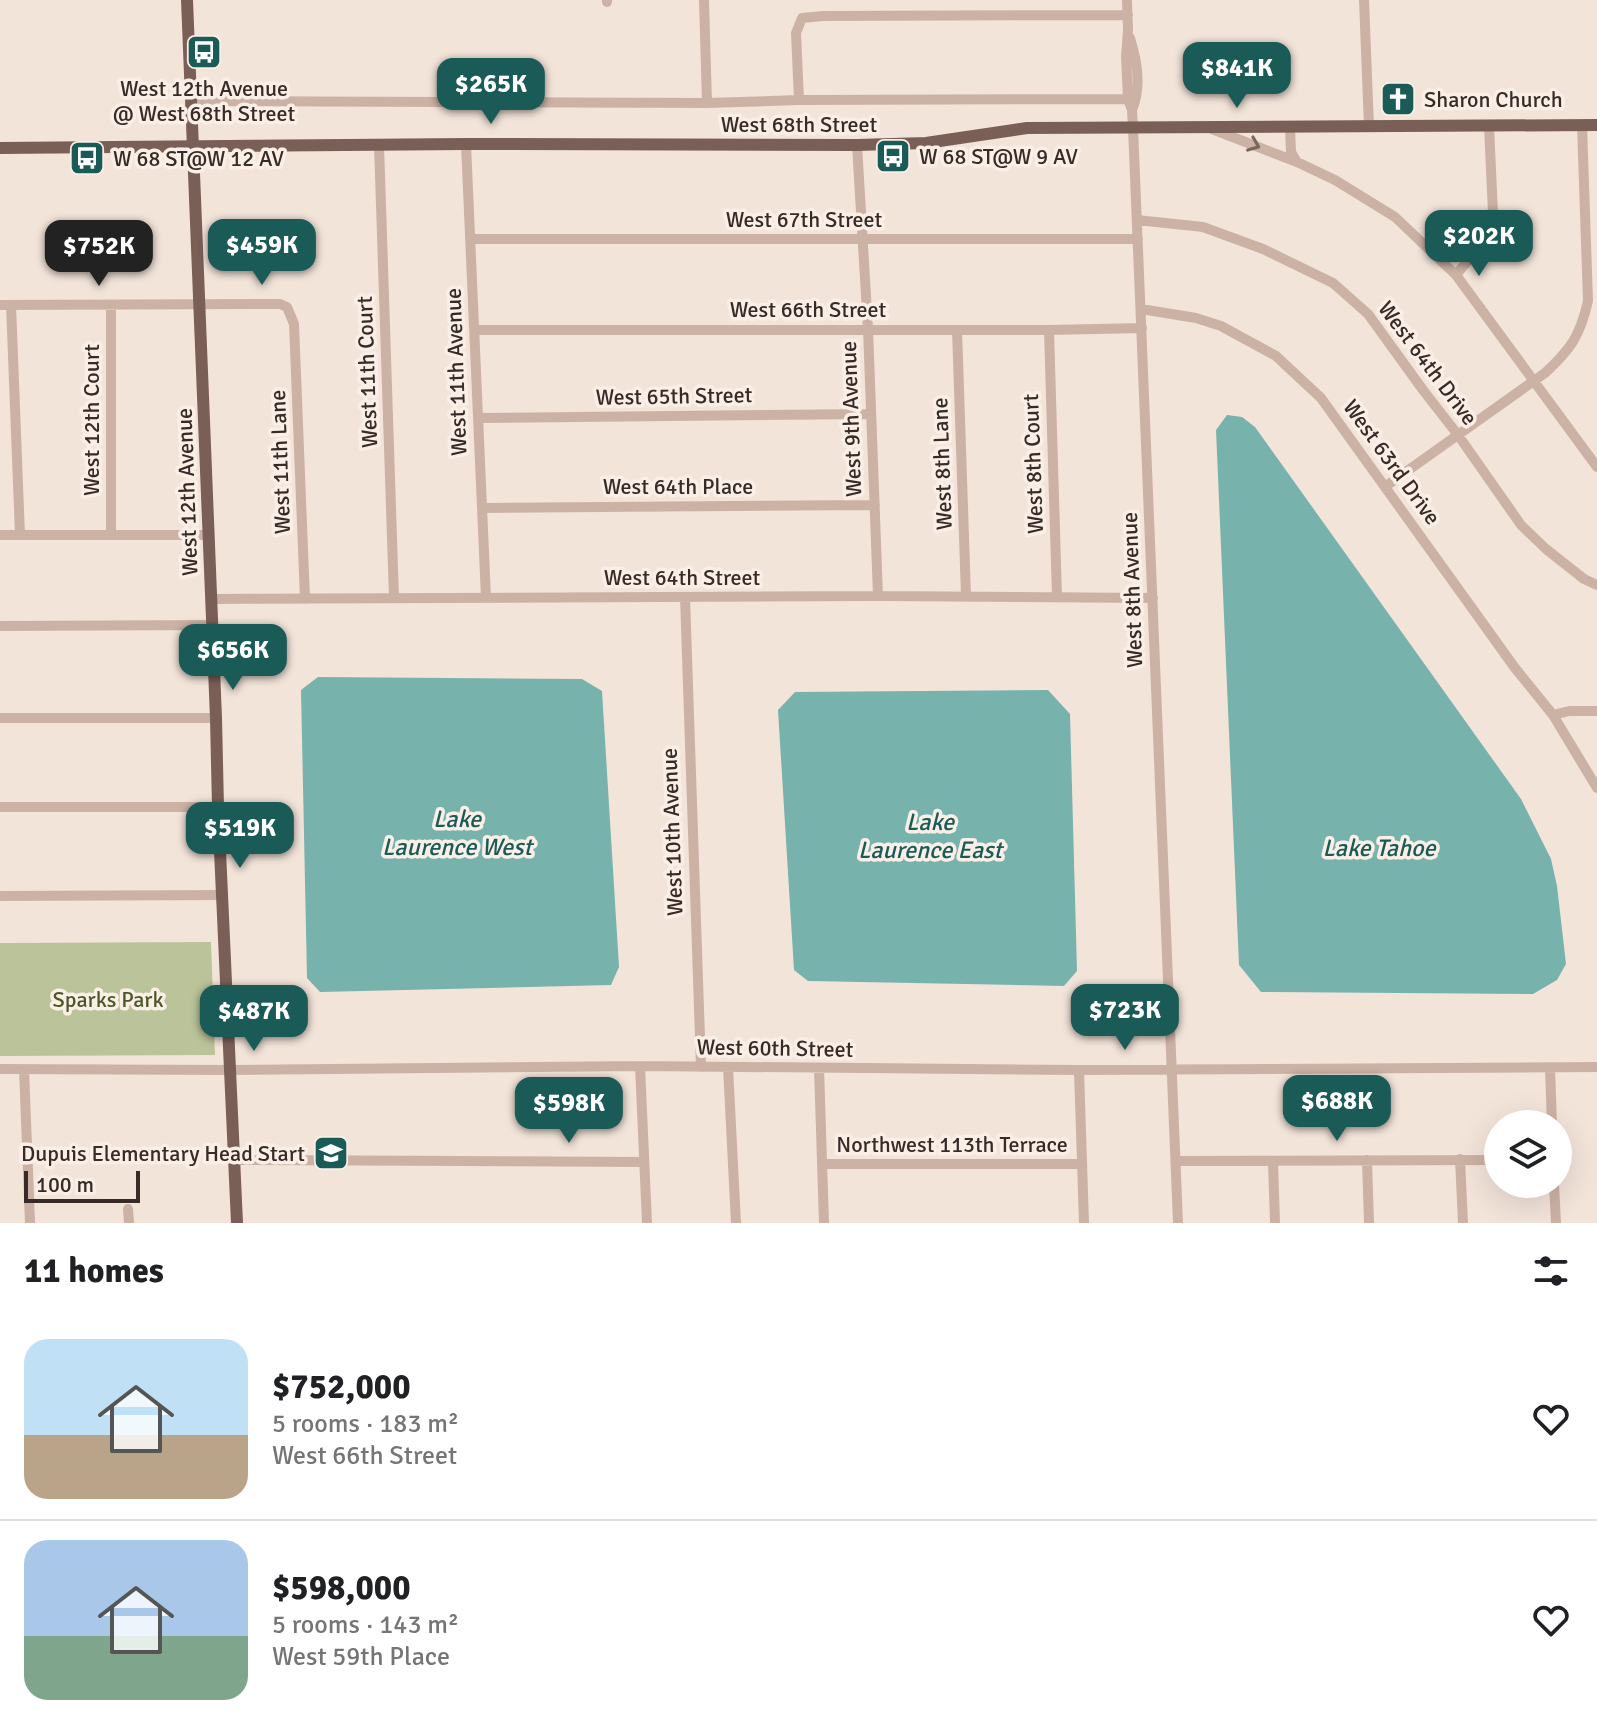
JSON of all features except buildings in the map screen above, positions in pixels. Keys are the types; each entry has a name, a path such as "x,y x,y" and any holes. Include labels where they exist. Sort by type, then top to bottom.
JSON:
{"main road":[{"name":"West 12th Avenue","path":"187,0 237,1223"},
{"name":"West 68th Street","path":"0,148 857,145 926,143 1027,128 1597,125"}],"street":[{"path":"704,0 707,103"},
{"name":"West 8th Avenue","path":"1127,0 1126,57 1133,128 1142,328 1178,1223"},
{"path":"1364,0 1369,127"},
{"path":"799,100 796,33 802,18 1128,15"},
{"name":"West 68th Street","path":"191,101 707,103 799,100 1130,104"},
{"path":"1386,486 1545,373 1567,353 1583,325 1588,301 1582,125"},
{"path":"1456,275 1483,242 1493,213 1489,126"},
{"path":"1211,128 1335,180 1395,217 1456,275 1597,467"},
{"path":"1290,128 1291,152 1297,162"},
{"name":"West 11th Avenue","path":"466,144 486,598"},
{"name":"West 11th Court","path":"379,145 394,598"},
{"name":"West 9th Avenue","path":"857,145 868,329 878,596"},
{"name":"West 64th Drive","path":"1137,220 1203,227 1263,249 1333,283 1368,314 1521,525 1546,549 1584,579 1597,585"},
{"name":"West 67th Street","path":"470,239 1138,239"},
{"path":"20,535 6,305 199,304"},
{"name":"West 11th Lane","path":"199,304 280,304 287,307 294,324 305,599"},
{"name":"West 12th Court","path":"111,305 111,535"},
{"name":"West 63rd Drive","path":"1141,309 1196,318 1221,326 1276,356 1321,398 1515,668 1553,715 1597,788"},
{"name":"West 66th Street","path":"475,330 1142,328"},
{"name":"West 8th Lane","path":"957,330 966,596"},
{"name":"West 8th Court","path":"1049,330 1057,597"},
{"name":"West 65th Street","path":"478,418 871,414"},
{"name":"West 64th Place","path":"482,508 875,505"},
{"path":"0,535 209,535"},
{"name":"West 10th Avenue","path":"685,597 701,1067"},
{"name":"West 64th Street","path":"212,599 1153,598"},
{"path":"0,626 212,625"},
{"path":"1553,715 1569,711 1597,711"},
{"path":"0,718 216,718"},
{"path":"0,807 218,807"},
{"path":"0,896 223,895"},
{"path":"640,1066 647,1223"},
{"path":"728,1067 736,1223"},
{"name":"West 60th Street","path":"0,1069 1597,1067"},
{"path":"819,1068 824,1223"},
{"path":"1550,1068 1552,1110"},
{"path":"24,1069 30,1223"},
{"path":"1079,1070 1084,1223"},
{"path":"1460,1159 1463,1223"},
{"path":"234,1160 644,1162"},
{"path":"1367,1160 1369,1223"},
{"path":"1176,1161 1484,1160"},
{"path":"1273,1162 1275,1223"},
{"name":"Northwest 113th Terrace","path":"822,1164 1082,1164"},
{"path":"1555,1198 1556,1223"},
{"path":"128,1209 129,1223"}],"green space":[{"name":"Sparks Park","path":"211,942 215,1055 0,1056 0,943"}],"water":[{"name":"Lake Tahoe","path":"1227,415 1242,417 1255,427 1521,799 1551,859 1566,964 1557,980 1533,994 1261,992 1239,965 1216,430"},
{"name":"Lake Laurence West","path":"318,677 582,679 602,691 619,967 611,985 320,992 307,978 301,690"},
{"name":"Lake Laurence East","path":"1048,690 1070,714 1077,971 1064,986 808,981 794,970 778,710 795,692"}],"place":[{"name":"West 12th Avenue @ West 68th Street","path":"204,52"},
{"name":"Sharon Church","path":"1398,99"},
{"name":"W 68 ST@W 9 AV","path":"893,156"},
{"name":"W 68 ST@W 12 AV","path":"87,158"},
{"name":"Dupuis Elementary Head Start","path":"331,1153"}]}
